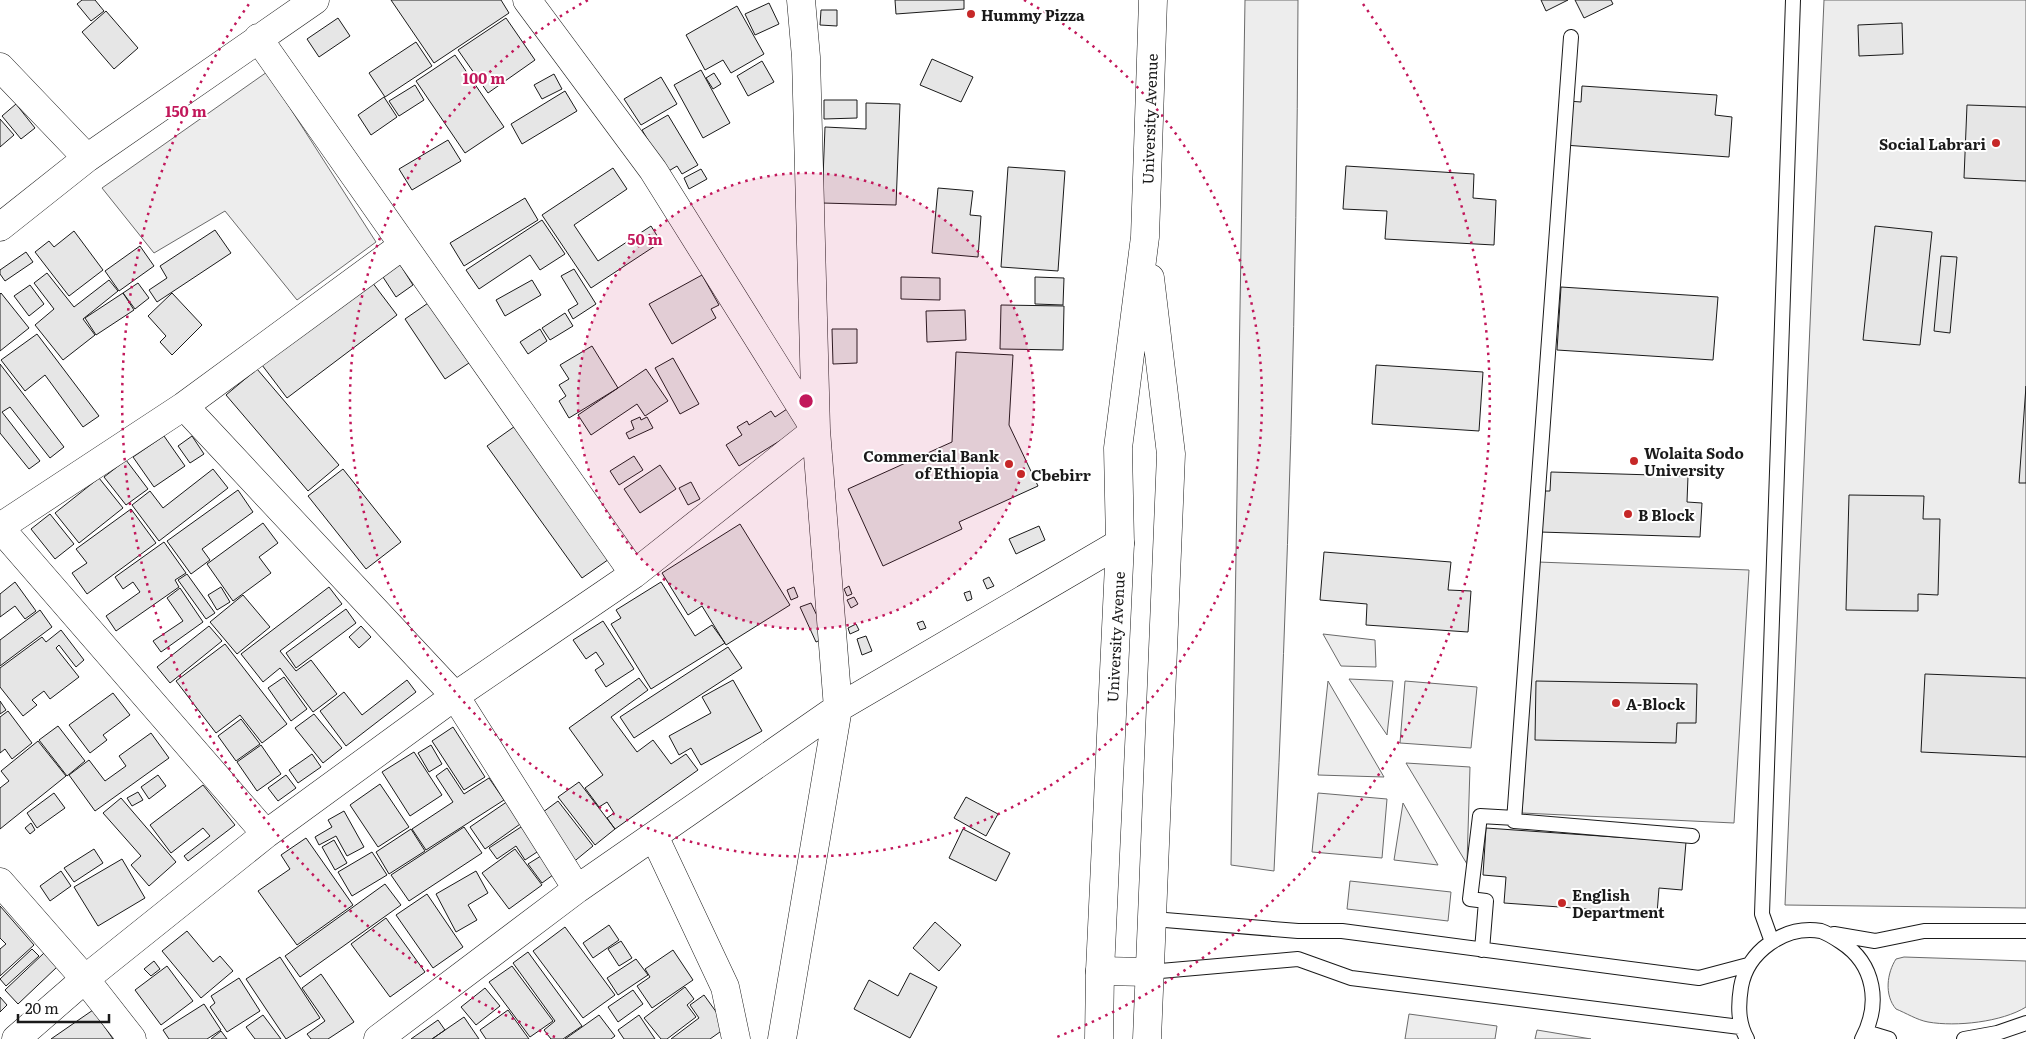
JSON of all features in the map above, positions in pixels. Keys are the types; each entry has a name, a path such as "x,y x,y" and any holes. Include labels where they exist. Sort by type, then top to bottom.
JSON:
{"main road":[{"path":"0,227 87,158 315,0"},
{"path":"527,0 653,170 816,430"},
{"path":"782,1039 838,708 816,430 806,57 801,0"},
{"name":"University Avenue","path":"1100,1039 1100,971 1120,543 1118,448 1146,237 1153,0"},
{"path":"258,38 402,246 634,574"},
{"path":"0,67 87,158"},
{"name":"University Avenue","path":"1146,237 1171,454 1147,1039"},
{"path":"266,834 0,528 184,406 402,246"},
{"path":"184,406 456,696 577,889"},
{"path":"16,1039 85,979 266,834 456,696 634,574 816,430"},
{"path":"378,1039 577,889 838,708 1120,543"},
{"path":"654,836 725,988 736,1039"},
{"path":"0,882 85,979 132,1039"},
{"path":"1100,971 1149,972"}],"lane":[{"path":"1772,942 1762,914 1794,0"},
{"path":"1514,818 1572,37"},
{"path":"1482,950 1486,901 1470,899 1480,816 1514,818 1514,821 1692,836"},
{"path":"1153,919 1298,931 1342,931 1699,978 1748,965"},
{"path":"1821,931 1851,948 1862,960 1870,975 1874,992 1873,1010 1864,1035 1889,1039"},
{"path":"1149,972 1298,960 1351,978 1744,1033 1739,999 1742,981 1748,965 1758,952 1787,934 1821,931 1875,941 1924,931 2026,931"},
{"path":"1964,1039 1998,1033 2026,1023"}],"shaded area":[{"path":"1245,0 1298,0 1291,436 1274,871 1231,865"},
{"path":"1824,0 2026,0 2026,908 1785,905"},
{"path":"267,72 376,242 297,300 225,211 154,253 102,188"},
{"path":"1538,562 1749,570 1734,823 1522,813"},
{"path":"1323,634 1375,640 1376,667 1341,666"},
{"path":"1349,679 1393,681 1387,735"},
{"path":"1328,681 1384,777 1318,775"},
{"path":"1405,681 1477,687 1471,748 1400,743"},
{"path":"1406,763 1470,767 1467,864"},
{"path":"1318,793 1387,799 1382,858 1312,852"},
{"path":"1403,803 1438,865 1394,860"},
{"path":"1350,881 1451,892 1448,921 1347,909"},
{"path":"1904,957 2026,961 2026,1007 1992,1020 1978,1022 1952,1024 1928,1022 1916,1018 1896,1009 1888,991 1889,977 1893,965 1896,959"},
{"path":"1409,1014 1497,1026 1495,1039 1405,1039"},
{"path":"1537,1030 1591,1039 1535,1039"}],"building":[{"path":"82,0 95,0 104,11 91,21 77,4"},
{"path":"391,0 501,0 509,13 434,63"},
{"path":"895,0 964,0 964,9 896,14"},
{"path":"1541,0 1568,0 1546,11"},
{"path":"1575,0 1611,0 1613,4 1584,18"},
{"path":"769,3 779,24 755,35 745,14"},
{"path":"737,6 764,54 731,73 723,60 705,70 686,35"},
{"path":"821,10 837,10 837,26 820,25"},
{"path":"106,11 138,48 114,69 82,32"},
{"path":"338,18 350,36 319,57 307,39"},
{"path":"506,18 535,60 488,93 458,50"},
{"path":"1902,23 1903,54 1859,56 1858,25"},
{"path":"416,42 432,66 385,97 369,73"},
{"path":"455,55 504,127 465,153 416,81"},
{"path":"932,59 973,77 961,102 920,85"},
{"path":"762,61 774,82 748,96 737,76"},
{"path":"701,70 730,123 703,138 674,85"},
{"path":"714,73 721,84 713,89 706,78"},
{"path":"554,74 562,89 542,99 534,85"},
{"path":"661,77 677,104 641,125 624,99"},
{"path":"415,85 424,100 399,116 389,101"},
{"path":"1582,86 1717,95 1715,115 1732,117 1729,157 1564,145 1568,101 1581,102"},
{"path":"565,91 577,111 522,144 511,124"},
{"path":"384,97 397,117 371,135 358,115"},
{"path":"824,100 857,100 857,118 824,119"},
{"path":"866,103 900,104 896,205 822,203 825,127 866,129"},
{"path":"16,104 35,128 21,139 2,116"},
{"name":"Social Labrari","path":"1967,105 2026,107 2026,181 1964,178"},
{"path":"668,115 698,165 682,174 677,166 667,172 642,130"},
{"path":"0,119 14,135 0,147"},
{"path":"448,140 461,161 412,190 399,169"},
{"path":"1346,166 1474,174 1473,198 1496,200 1494,245 1385,239 1387,211 1343,209"},
{"path":"1008,167 1065,171 1058,271 1001,267"},
{"path":"613,168 627,189 574,225 598,261 651,226 661,242 591,288 542,215"},
{"path":"701,169 707,179 689,189 684,178"},
{"path":"938,188 973,191 970,215 981,216 978,257 932,253"},
{"path":"525,198 538,220 464,266 450,243"},
{"path":"542,220 565,254 540,270 530,255 479,289 466,270"},
{"path":"1875,226 1932,232 1920,345 1863,340"},
{"path":"215,230 231,253 157,302 149,290 167,278 160,266"},
{"path":"74,231 103,270 69,296 35,252 49,241 54,247"},
{"path":"140,246 154,266 119,291 105,271"},
{"path":"26,252 33,262 5,281 0,274 0,270"},
{"path":"1941,256 1957,257 1950,333 1934,331"},
{"path":"399,263 413,285 396,297 381,274"},
{"path":"574,269 596,304 573,319 568,310 578,304 561,276"},
{"path":"47,273 74,307 109,280 118,291 83,319 95,335 63,360 35,325 54,309 34,283"},
{"path":"702,275 719,305 711,309 716,318 672,344 649,304"},
{"path":"901,277 940,278 940,300 901,299"},
{"path":"1035,277 1064,278 1063,305 1035,304"},
{"path":"532,280 541,295 505,316 496,300"},
{"path":"372,282 397,315 287,398 262,365"},
{"path":"138,283 149,298 135,309 123,293"},
{"path":"30,285 44,304 29,316 14,296"},
{"path":"1561,287 1718,297 1713,360 1557,350"},
{"path":"123,293 134,310 96,335 85,318"},
{"path":"172,293 202,325 172,355 160,342 166,336 148,316"},
{"path":"0,294 29,328 0,351"},
{"path":"431,301 472,361 445,379 405,319"},
{"path":"1001,305 1064,306 1063,350 1000,349"},
{"path":"965,310 966,340 927,342 926,311"},
{"path":"565,313 573,326 550,340 542,328"},
{"path":"540,329 547,341 528,354 520,342"},
{"path":"832,329 857,329 857,363 833,364"},
{"path":"37,334 99,416 83,427 45,375 25,391 1,360"},
{"path":"592,346 618,388 569,418 559,401 566,396 559,385 569,379 560,365"},
{"path":"956,352 1013,355 1009,425 1038,486 959,522 962,529 883,566 848,489 952,442"},
{"path":"673,358 699,404 680,414 655,368"},
{"path":"0,364 64,447 50,458 10,407 2,412 40,461 29,469 0,433"},
{"path":"1376,365 1483,372 1479,431 1372,424"},
{"path":"257,369 339,465 308,491 226,395"},
{"path":"646,369 668,401 645,416 637,404 591,435 578,415"},
{"path":"2026,386 2026,483 2019,483"},
{"path":"787,409 799,429 739,466 726,445 742,435 737,427 747,421 749,425 771,411 775,417"},
{"path":"640,417 641,420 647,417 653,428 629,439 626,433 634,429 631,421"},
{"path":"518,424 612,557 582,578 487,446"},
{"path":"164,436 185,466 154,487 133,457"},
{"path":"192,436 204,454 190,463 178,446"},
{"path":"634,456 643,470 619,485 610,471"},
{"path":"126,460 148,489 126,505 104,477"},
{"path":"660,465 676,489 640,513 624,489"},
{"path":"213,469 228,488 159,541 132,505 150,491 163,508"},
{"path":"343,469 401,542 366,569 308,496"},
{"path":"1551,472 1688,476 1687,502 1702,503 1700,537 1540,532 1542,491 1550,491"},
{"path":"99,478 123,508 79,543 55,513"},
{"path":"691,482 700,499 688,505 679,488"},
{"path":"238,490 253,512 202,549 210,560 191,574 167,541"},
{"path":"1849,495 1924,496 1923,519 1940,519 1938,595 1918,594 1918,611 1846,610"},
{"path":"131,509 156,543 87,594 72,573 87,563 76,549"},
{"path":"50,514 74,544 55,559 31,529"},
{"path":"263,523 278,543 259,557 271,573 233,601 207,564"},
{"path":"740,524 790,605 726,645 702,606 688,615 662,573"},
{"path":"1039,526 1045,540 1016,554 1009,539"},
{"path":"164,542 186,573 175,580 179,587 116,631 106,616 140,592 133,582 123,589 115,577"},
{"path":"1324,552 1451,562 1448,590 1471,591 1468,632 1366,625 1367,604 1320,600"},
{"path":"187,574 215,613 206,619 178,580"},
{"path":"989,577 994,586 987,589 983,580"},
{"path":"15,582 36,611 25,619 15,606 0,617 0,594"},
{"path":"661,582 695,636 712,625 725,643 651,689 611,624 621,618 616,610"},
{"path":"849,586 852,594 847,596 844,589"},
{"path":"221,587 230,602 217,610 208,595"},
{"path":"329,587 342,604 280,651 296,671 311,660 337,694 313,712 280,668 263,682 241,654"},
{"path":"794,587 798,597 791,600 787,590"},
{"path":"180,588 203,622 161,652 153,641 183,621 167,598"},
{"path":"970,591 972,599 967,601 964,593"},
{"path":"243,595 270,627 237,654 210,622"},
{"path":"854,597 858,604 851,608 847,600"},
{"path":"811,603 827,637 816,642 800,607"},
{"path":"346,609 356,623 296,668 286,653"},
{"path":"40,610 52,627 0,666 0,640"},
{"path":"603,621 634,669 606,687 595,670 604,664 596,652 586,659 573,640"},
{"path":"923,621 926,628 920,630 917,623"},
{"path":"856,624 859,630 850,634 848,628"},
{"path":"209,626 222,641 170,683 157,667"},
{"path":"361,626 371,637 359,648 349,637"},
{"path":"61,630 84,660 76,667 59,645 56,648 79,677 50,699 44,691 32,700 37,705 23,716 0,687 0,668 42,637 46,642"},
{"path":"866,636 872,651 862,655 857,639"},
{"path":"225,644 287,724 262,743 240,715 216,733 176,681"},
{"path":"728,647 742,668 634,738 620,717"},
{"path":"1925,674 2026,678 2026,757 1921,752"},
{"path":"284,677 307,709 291,721 268,688"},
{"path":"639,678 648,690 611,717 637,752 653,740 671,764 686,754 698,770 615,829 607,818 614,813 607,802 599,807 585,788 603,775 569,728"},
{"path":"407,680 416,692 346,746 320,711 344,692 362,715"},
{"path":"733,680 762,731 701,765 691,748 679,755 669,736 711,713 702,697"},
{"name":"A-Block","path":"1536,681 1697,684 1696,723 1677,723 1676,743 1535,740"},
{"path":"113,693 130,715 103,735 107,740 90,753 69,725"},
{"path":"0,701 6,710 0,714"},
{"path":"8,711 32,743 12,759 5,749 0,753 0,717"},
{"path":"314,714 342,748 323,763 295,728"},
{"path":"241,719 260,744 236,761 218,736"},
{"path":"58,726 85,761 67,776 39,740"},
{"path":"453,727 485,777 464,790 432,741"},
{"path":"151,733 169,758 95,811 69,775 89,760 105,781 126,766 119,756"},
{"path":"38,741 66,776 0,829 0,788 9,781 1,771"},
{"path":"261,745 281,774 257,791 237,762"},
{"path":"431,745 442,764 429,772 418,753"},
{"path":"414,752 442,795 410,816 382,772"},
{"path":"312,754 321,767 298,783 289,770"},
{"path":"447,768 464,794 489,778 504,800 426,850 412,829 453,802 436,776"},
{"path":"158,775 166,786 149,799 141,787"},
{"path":"286,775 296,788 278,801 268,788"},
{"path":"579,782 615,829 595,845 558,797"},
{"path":"380,784 409,827 378,847 350,805"},
{"path":"203,785 235,825 188,861 184,856 210,836 203,828 171,853 150,825"},
{"path":"138,792 143,800 132,806 127,798"},
{"path":"54,793 65,808 37,828 27,813"},
{"path":"966,797 998,814 986,836 954,818"},
{"path":"121,798 176,862 149,886 131,865 141,856 103,813"},
{"path":"508,801 523,822 485,849 470,827"},
{"path":"558,801 593,846 571,864 535,818"},
{"path":"344,811 364,847 347,856 336,836 319,845 315,837 332,827 328,820"},
{"path":"31,823 35,830 30,834 25,828"},
{"path":"524,825 540,850 525,860 516,846 497,859 489,848"},
{"path":"464,827 482,853 409,901 391,875"},
{"path":"1486,828 1686,842 1682,890 1659,888 1657,914 1504,903 1506,877 1483,875"},
{"path":"411,829 425,851 389,874 376,852"},
{"path":"963,829 1010,853 996,881 949,858"},
{"path":"306,838 353,905 297,945 258,891 290,869 281,855"},
{"path":"334,840 347,863 335,870 322,847"},
{"path":"94,849 103,863 74,882 64,868"},
{"path":"515,849 542,885 509,909 482,873"},
{"path":"372,852 387,875 352,896 338,872"},
{"path":"544,854 557,872 542,883 528,864"},
{"path":"122,859 145,898 98,926 74,887"},
{"path":"61,871 71,886 50,901 40,886"},
{"path":"476,871 488,893 468,905 477,920 456,932 436,894"},
{"path":"385,884 401,905 300,977 285,956"},
{"path":"427,894 463,947 433,968 396,915"},
{"path":"0,906 34,945 0,976 0,949 6,944 0,938"},
{"path":"386,918 425,972 390,997 351,944"},
{"path":"935,922 961,945 939,971 913,948"},
{"path":"609,925 619,940 593,958 583,943"},
{"path":"565,927 615,995 583,1018 533,951"},
{"path":"187,931 213,962 220,956 233,971 201,998 162,951"},
{"path":"621,941 632,958 619,966 608,949"},
{"path":"32,949 39,956 6,986 0,979"},
{"path":"673,950 693,980 652,1008 637,986 650,977 645,969"},
{"path":"528,952 582,1026 563,1039 551,1039 544,1030 555,1021 513,963"},
{"path":"44,953 57,967 18,1004 5,990"},
{"path":"280,957 320,1018 286,1039 246,979"},
{"path":"636,959 648,975 618,995 607,978"},
{"path":"154,961 160,969 151,976 144,969"},
{"path":"167,966 193,1001 161,1025 135,990"},
{"path":"512,966 553,1021 530,1037 489,982"},
{"path":"910,973 937,987 910,1038 854,1009 869,980 898,996"},
{"path":"321,974 354,1022 328,1039 311,1039 307,1034 325,1021 302,988"},
{"path":"239,978 260,1011 227,1032 210,1007 215,1003 211,996"},
{"path":"685,987 694,999 687,1005 696,1017 667,1039 661,1039 644,1018"},
{"path":"485,988 500,1006 476,1025 461,1007"},
{"path":"633,990 643,1004 618,1022 608,1007"},
{"path":"704,995 727,1027 710,1039 671,1039 699,1018 690,1005"},
{"path":"0,997 7,1005 0,1012"},
{"path":"204,1004 221,1030 207,1039 169,1039 163,1030"},
{"path":"93,1010 113,1039 51,1039"},
{"path":"508,1010 529,1039 486,1039 480,1030"},
{"path":"263,1015 281,1039 255,1039 246,1027"},
{"path":"599,1015 615,1036 611,1039 565,1039"},
{"path":"639,1015 655,1039 624,1039 618,1030"},
{"path":"464,1017 479,1039 432,1039"},
{"path":"438,1020 445,1030 432,1039 411,1039"},
{"path":"221,1031 227,1039 211,1039"}],"place":[{"name":"Hummy Pizza","path":"971,14"},
{"name":"Social Labrari","path":"1996,143"},
{"name":"Wolaita Sodo University","path":"1634,461"},
{"name":"Commercial Bank of Ethiopia","path":"1009,464"},
{"name":"Cbebirr","path":"1021,474"},
{"name":"B Block","path":"1628,514"},
{"name":"A-Block","path":"1616,703"},
{"name":"English Department","path":"1562,903"}]}
